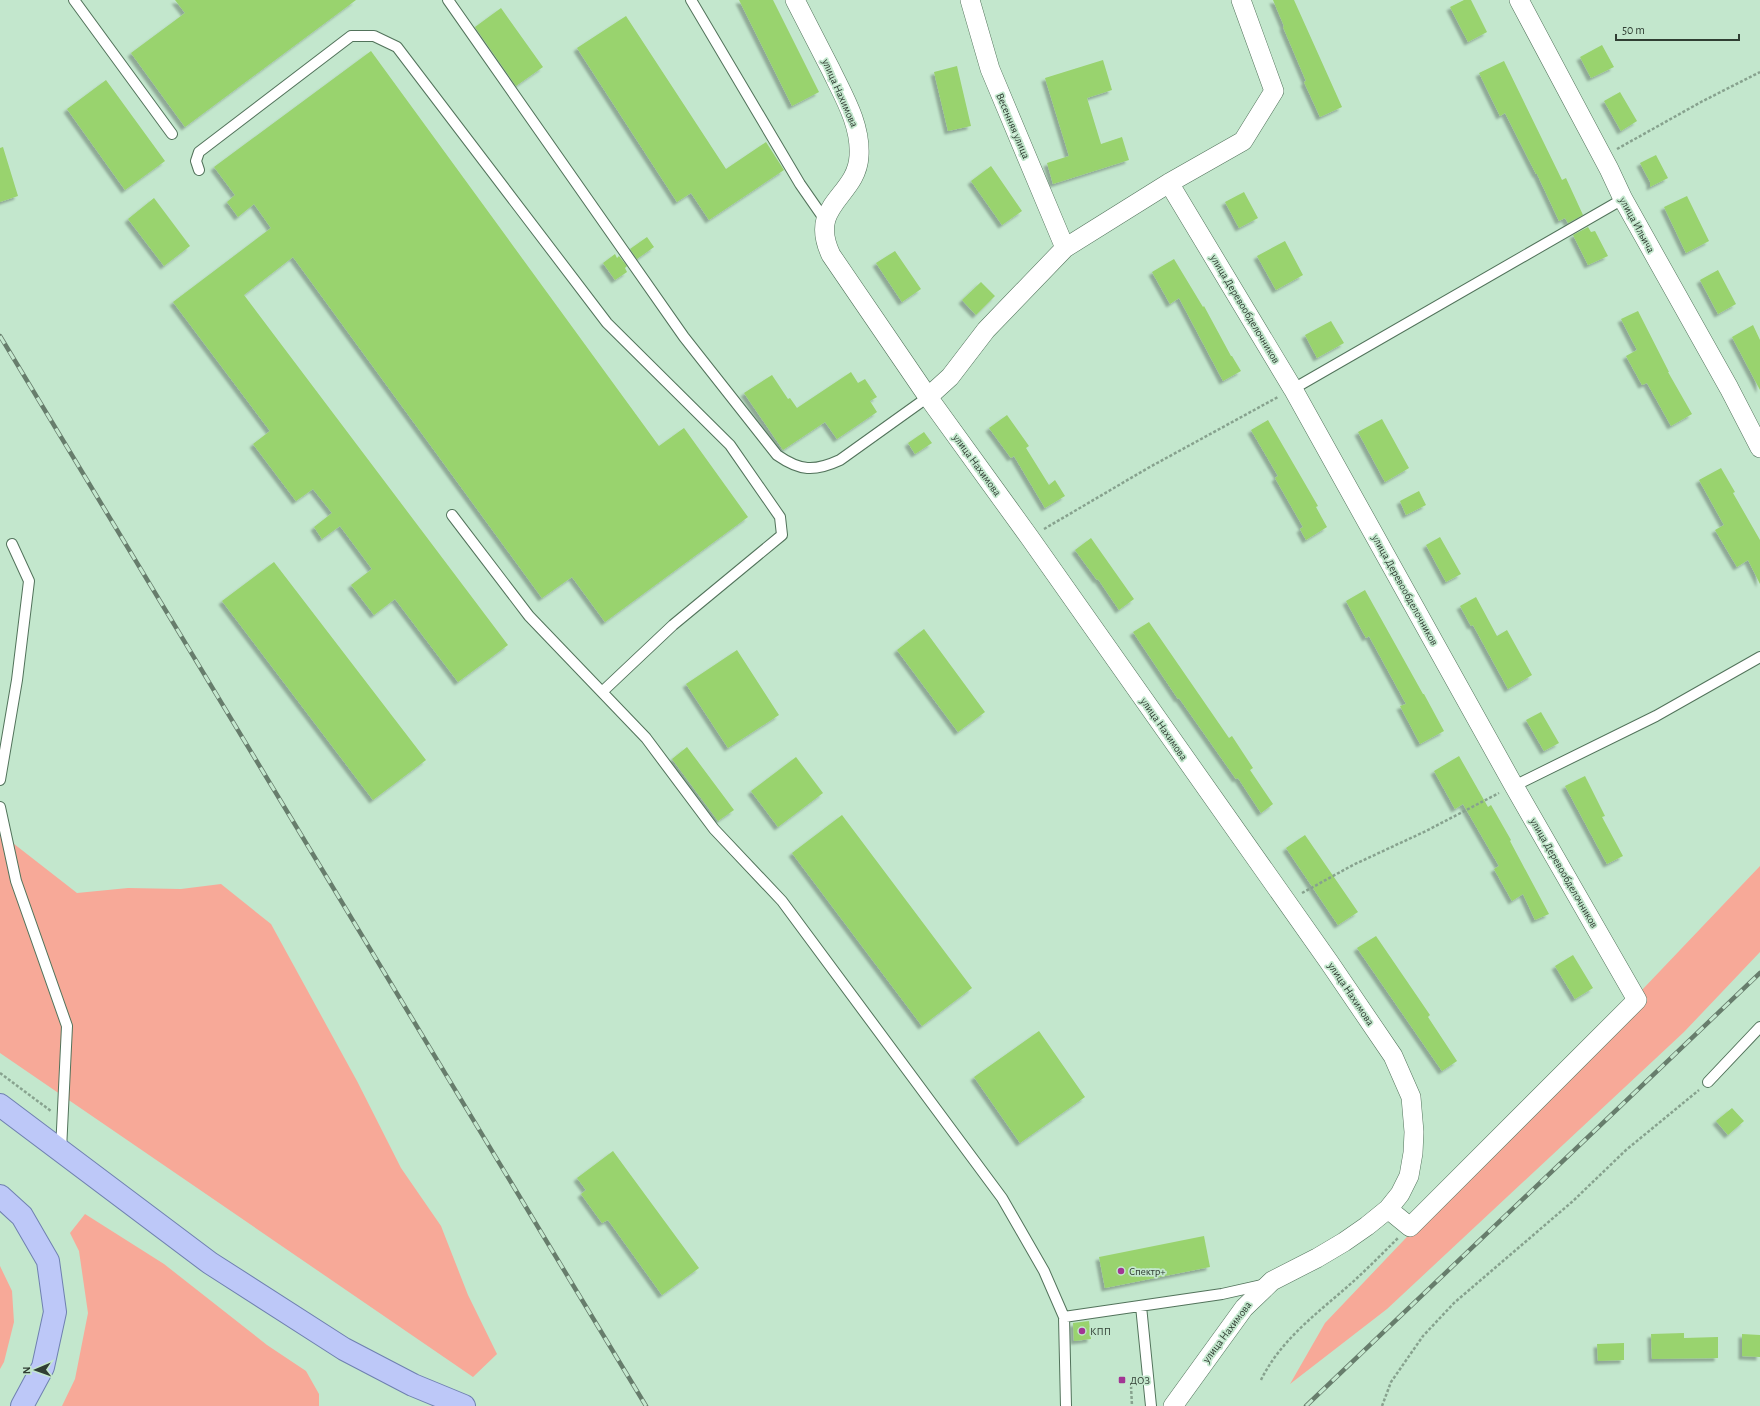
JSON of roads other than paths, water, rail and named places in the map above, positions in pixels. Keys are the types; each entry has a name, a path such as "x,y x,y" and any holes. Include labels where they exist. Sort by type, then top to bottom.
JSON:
{"main road":[{"path":"0,1105 210,1263 344,1349 413,1385 464,1406"},
{"path":"0,1196 22,1216 48,1261 55,1312 43,1367 22,1406"}],"street":[{"name":"улица Нахимова","path":"795,0 845,99 858,132 859,158 856,169 829,210 825,220 825,244 831,255 928,396 1030,538 1393,1056 1411,1097 1414,1132 1412,1160 1408,1176 1400,1194 1388,1209 1344,1242 1272,1281 1244,1308 1173,1406"},
{"name":"Весенняя улица","path":"970,0 990,69 1065,248"},
{"path":"928,396 950,377 986,330 1065,248 1169,183 1243,141 1274,92 1241,0"},
{"name":"улица Ильича","path":"1519,0 1623,199 1729,388 1760,448"},
{"name":"улица Деревообделочников","path":"1169,183 1293,389 1514,786 1637,1000 1410,1227 1388,1209"}],"lane":[{"path":"74,0 172,134"},
{"path":"448,0 684,337 777,455 793,465 804,469 827,466 840,460 928,396"},
{"path":"691,0 800,184 825,220"},
{"path":"199,170 196,161 199,152 351,36 374,36 396,47 607,323 730,445 780,516 782,535 673,625 602,692"},
{"path":"1293,389 1623,199"},
{"path":"452,515 529,616 646,738 714,829 782,901 1002,1198 1044,1270 1064,1317 1066,1406"},
{"path":"0,780 17,680 29,581 12,544"},
{"path":"1514,786 1656,716 1760,657"},
{"path":"0,807 16,881 67,1026 61,1150"},
{"path":"1708,1082 1760,1027"},
{"path":"1064,1317 1241,1291 1272,1281"},
{"path":"1141,1306 1151,1406"}],"railway":[{"path":"0,336 646,1406"},
{"path":"1306,1406 1760,973"}],"place":[{"name":"Спектр+","path":"1121,1271"},
{"name":"КПП","path":"1082,1331"},
{"name":"ДОЗ","path":"1122,1380"}]}
